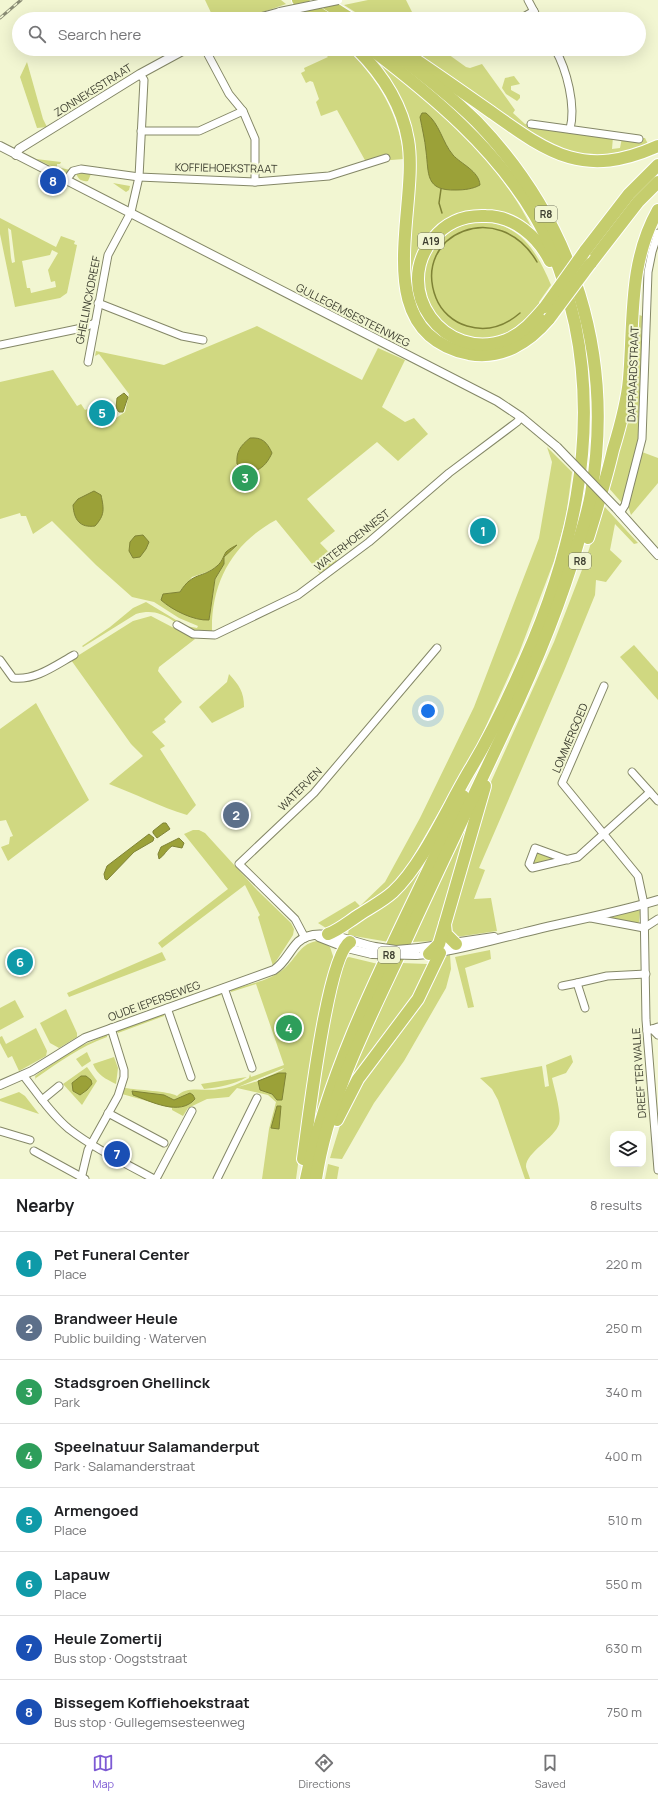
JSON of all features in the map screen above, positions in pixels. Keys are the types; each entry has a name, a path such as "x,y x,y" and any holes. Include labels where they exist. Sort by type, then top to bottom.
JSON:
{"highway":[{"path":"293,0 311,12"},
{"path":"298,0 317,12"},
{"path":"321,0 340,12"},
{"name":"A19","path":"363,56 383,78 392,94 402,116 408,139 410,181 404,237 403,264 406,288 412,307 420,323 438,340 450,348 462,352 482,355 500,353 517,346 536,333 549,319 638,202 658,182"},
{"name":"R8","path":"306,1179 322,1115 349,1042 545,613 561,566 574,514 583,459 584,405 579,347 565,281 554,254 534,215 509,178 471,134 413,82 380,56"},
{"name":"R8","path":"316,1174 330,1118 356,1049 538,659 572,565 590,498 594,473 598,417 594,356 584,310 570,265 554,230 528,185 475,120 399,56"},
{"path":"410,56 532,141 562,156 591,161 616,160 646,152 658,146"},
{"name":"A19","path":"574,322 557,277 545,253 533,238 512,222 488,216 462,218 442,229 428,244 422,255 418,272 419,293 422,305 438,326 455,339 469,343 485,344 507,340 529,325 544,307 585,251 629,194 658,165"},
{"name":"R8","path":"538,659 544,653 573,581 594,518 619,430 629,379 630,337 636,272 644,240 658,210"},
{"path":"316,1174 348,1096 358,1079 411,1009 430,975 428,951 445,924 481,799 504,732"},
{"path":"328,934 384,900 404,880 434,833 489,737"},
{"path":"300,1179 325,1012 346,944 345,931 349,922"},
{"path":"445,924 448,938 455,946"}],"street":[{"path":"280,12 338,0"},
{"path":"528,0 534,11"},
{"name":"ZONNEKESTRAAT","path":"16,154 19,149 140,74 173,56"},
{"path":"209,56 229,94 243,111 255,139 255,182"},
{"path":"559,56 563,64 567,79 572,118 570,129"},
{"name":"GHELLINCKDREEF","path":"88,362 108,255 131,212 139,177 144,80 140,74"},
{"path":"141,131 199,131 243,111"},
{"path":"531,124 639,139"},
{"name":"GULLEGEMSESTEENWEG","path":"0,146 67,179 380,342 497,401 521,417 557,447 618,510 658,555"},
{"name":"KOFFIEHOEKSTRAAT","path":"67,179 73,171 81,169 139,177 255,182 329,176 386,158"},
{"name":"DAPPAARDSTRAAT","path":"618,510 625,505 642,439 648,272 658,233"},
{"path":"98,303 182,336 203,340"},
{"path":"0,345 82,328 95,323"},
{"name":"WATERHOENNEST","path":"177,625 193,634 216,635 298,595 371,540 449,473 517,422 521,417"},
{"name":"WATERVEN","path":"307,937 295,920 239,864 314,793 437,648"},
{"path":"0,660 13,678 30,677 47,671 74,655"},
{"name":"LOMMERGOED","path":"604,686 562,783 638,876 644,904"},
{"path":"632,772 658,801"},
{"path":"568,860 535,848 529,864 532,868 568,860 578,857 650,792"},
{"path":"307,937 325,938 373,951 428,951 590,918 658,900"},
{"name":"DREEF TER WALLE","path":"644,904 646,974 652,1029 658,1170"},
{"path":"590,918 644,928 658,919"},
{"path":"307,937 316,934 328,934 346,944"},
{"name":"OUDE IEPERSEWEG","path":"0,1085 22,1075 77,1042 111,1028 274,970 283,962 299,941 307,937"},
{"path":"562,986 607,976 646,974"},
{"path":"577,983 585,1008"},
{"path":"224,988 252,1068"},
{"path":"167,1008 191,1077"},
{"path":"34,1151 83,1178 88,1150 118,1096 124,1077 124,1070 111,1028"},
{"path":"652,1029 658,1035"},
{"path":"22,1075 42,1100 68,1128 91,1144 155,1179 192,1110"},
{"path":"42,1100 60,1086"},
{"path":"217,1179 257,1098"},
{"path":"108,1113 164,1143"},
{"path":"0,1131 30,1140"}],"shaded area":[{"path":"205,0 281,0 286,4 263,12 211,12"},
{"path":"368,0 406,0 412,12 355,12 344,5"},
{"path":"327,56 353,56 369,73 386,99 392,113 397,127 404,159 366,162 337,110 321,116 316,102 319,99 313,82 310,81 306,83 301,73 305,71 304,68 328,57"},
{"path":"420,56 451,56 466,67 470,68 482,64 515,110 513,113 525,124 613,137 612,149 620,148 622,138 645,138 648,144 606,154 580,154 555,146 520,126"},
{"path":"373,57 442,115 483,157 502,180 519,205 534,232 493,211 476,210 428,236 421,247 415,262 414,292 412,292 408,262 416,178 414,141"},
{"path":"27,62 43,119 47,127 37,128 20,77"},
{"path":"514,76 520,84 511,86 511,90 520,95 520,98 517,101 506,94 502,88 505,78"},
{"path":"422,113 426,113 431,117 449,150 473,172 479,180 480,185 468,189 446,190 439,188 430,180 420,117"},
{"path":"36,159 61,162 60,164 57,164 57,167 70,170 66,173"},
{"path":"81,171 91,174 88,181 84,181 77,176 76,172"},
{"path":"113,183 130,186 129,190 126,192"},
{"path":"0,218 56,247 61,236 75,241 74,244 77,245 67,293 60,298 15,307 0,234","holes":["8,228 11,230 15,262 12,263","52,250 58,253 48,270 51,282 55,281 56,287 31,293 30,288 27,288 22,261 50,255"]},
{"path":"485,222 498,224 519,235 534,252 551,285 539,302 540,304 521,323 508,332 487,338 467,336 450,327 436,314 427,297 424,278 429,258 446,235 467,224"},
{"path":"637,314 642,316 639,437 622,503 607,486"},
{"path":"257,326 362,380 378,348 405,360 382,407 405,422 414,418 428,434 398,461 377,442 307,499 335,531 320,543 339,563 322,576 276,520 261,529 248,540 237,552 228,566 220,580 216,596 212,631 194,631 160,614 145,612 136,614 83,647 82,646 110,627 133,608 146,602 186,626 197,628 198,626 179,618 154,602 132,597 96,565 52,521 33,534 26,516 21,516 20,513 0,519 0,382 53,370 77,406 81,404 85,410 87,409 101,428 125,412 129,394 99,354 95,356 96,351 164,365","holes":["234,547 224,557 224,564 215,579 209,620 163,594 180,592 192,577 210,571 219,565 227,551"]},
{"path":"124,393 128,397 123,412 119,412 116,408 117,398"},
{"path":"250,438 258,438 264,441 272,453 262,467 253,471 243,468 237,464 239,450"},
{"path":"547,447 572,472 566,517 554,561 519,653 476,748 400,879 390,890 331,928 326,928 318,923 355,901 360,906 385,882 420,818 474,707 539,538 552,462"},
{"path":"642,452 658,458 658,483 631,515 628,506"},
{"path":"94,491 101,495 103,512 101,518 95,526 85,526 76,519 73,505 78,499"},
{"path":"603,505 638,543 634,544 615,524 610,550 622,561 606,582 596,580 595,595 479,868 485,870 474,899 491,898 497,931 456,937 449,932 456,901 490,784 554,642 585,562"},
{"path":"143,535 149,542 146,549 140,557 133,558 129,551 130,542 135,536"},
{"path":"237,545 224,557 224,564 215,579 209,620 190,617 161,600 163,594 180,592 193,578 212,570 220,563 226,552"},
{"path":"151,616 195,639 159,667 158,671 182,702 164,719 166,722 152,732 165,746 160,749 196,805 187,815 109,784 143,756 131,744 71,660 133,621"},
{"path":"634,645 658,672 658,700 620,657"},
{"path":"229,674 240,689 244,707 212,723 199,707 227,682"},
{"path":"36,703 89,800 8,861 1,847 9,844 10,837 13,836 6,820 0,821 0,729"},
{"path":"456,798 389,942 348,935 349,927 381,906"},
{"path":"478,799 434,941 412,942"},
{"path":"163,823 166,823 170,829 157,838 153,831"},
{"path":"193,830 199,830 205,833 257,890 291,923 294,929 293,935 273,966 258,917 260,915 245,885 162,948 158,943 228,889 184,834"},
{"path":"149,834 154,838 153,841 134,852 107,880 105,879 104,874 107,866"},
{"path":"179,838 184,843 182,848 172,846 159,859 158,854 161,847"},
{"path":"540,851 560,859 536,866 530,863 534,854"},
{"path":"637,910 640,911 639,922 637,923 609,918"},
{"path":"319,941 330,947 334,959 307,1098 296,1179 262,1179 269,1129 276,1102 268,1095 237,1088 229,1097 207,1099 188,1108 183,1116 172,1110 172,1108 122,1094 125,1088 173,1094 177,1096 191,1090 214,1090 234,1085 249,1078 250,1074 251,1077 284,1065 256,984 231,992 230,990 260,982 274,976 286,967 304,947 313,942","holes":["284,1068 258,1081 238,1087"]},
{"path":"490,950 491,959 465,968 474,1007 468,1008 455,957"},
{"path":"162,952 166,960 69,997 67,993"},
{"path":"450,955 451,969 446,988 404,1061 374,1103 342,1159 330,1158 343,1116 356,1091 444,957"},
{"path":"349,957 378,964 366,986 346,1032 306,1151 333,999 344,959"},
{"path":"402,963 427,964 428,969 421,987 341,1106 358,1059"},
{"path":"221,995 174,1011 174,1010"},
{"path":"15,1000 24,1017 0,1030 0,1008"},
{"path":"66,1009 77,1033 77,1037 59,1048 50,1043 40,1023"},
{"path":"164,1014 164,1016 118,1033 117,1031"},
{"path":"36,1028 47,1051 46,1056 19,1071 12,1056 8,1058 0,1043 0,1037 2,1036 6,1044"},
{"path":"107,1035 107,1037 70,1055 36,1078 36,1080 35,1076 78,1047"},
{"path":"87,1052 91,1061 82,1067 76,1059"},
{"path":"571,1055 573,1062 566,1073 552,1078 559,1108 559,1124 552,1135 530,1156 526,1167 530,1179 525,1179 498,1100 492,1089 480,1078 542,1066 545,1087 549,1086 546,1065"},
{"path":"114,1057 118,1068 116,1084 99,1074 93,1064"},
{"path":"87,1067 97,1081 82,1105 63,1084"},
{"path":"279,1073 286,1073 282,1100 277,1100 272,1094 260,1090 258,1081"},
{"path":"81,1076 86,1076 91,1080 92,1084 80,1095 73,1091 72,1083"},
{"path":"247,1077 231,1084 204,1089 201,1084"},
{"path":"132,1091 164,1095 174,1100 190,1093 195,1099 189,1104 181,1107 165,1106 133,1095"},
{"path":"19,1092 25,1096 39,1114 0,1101 0,1099"},
{"path":"277,1106 281,1106 279,1129 271,1128"},
{"path":"328,1164 339,1167 337,1179 325,1179"}],"waterway":[{"path":"441,189 439,203 442,213"},
{"path":"520,313 502,324 489,328 474,328 452,319 444,312 436,298 432,275 436,256 447,241 463,231 482,228 502,231 521,242 537,262"}],"railway":[{"path":"0,18 21,0"}],"place":[{"name":"Bissegem Koffiehoekstraat","path":"53,181"},
{"name":"Armengoed","path":"102,413"},
{"name":"Stadsgroen Ghellinck","path":"245,478"},
{"name":"Pet Funeral Center","path":"483,531"},
{"name":"Brandweer Heule","path":"236,815"},
{"name":"Lapauw","path":"20,962"},
{"name":"Speelnatuur Salamanderput","path":"289,1028"},
{"name":"Heule Zomertij","path":"117,1154"}]}
